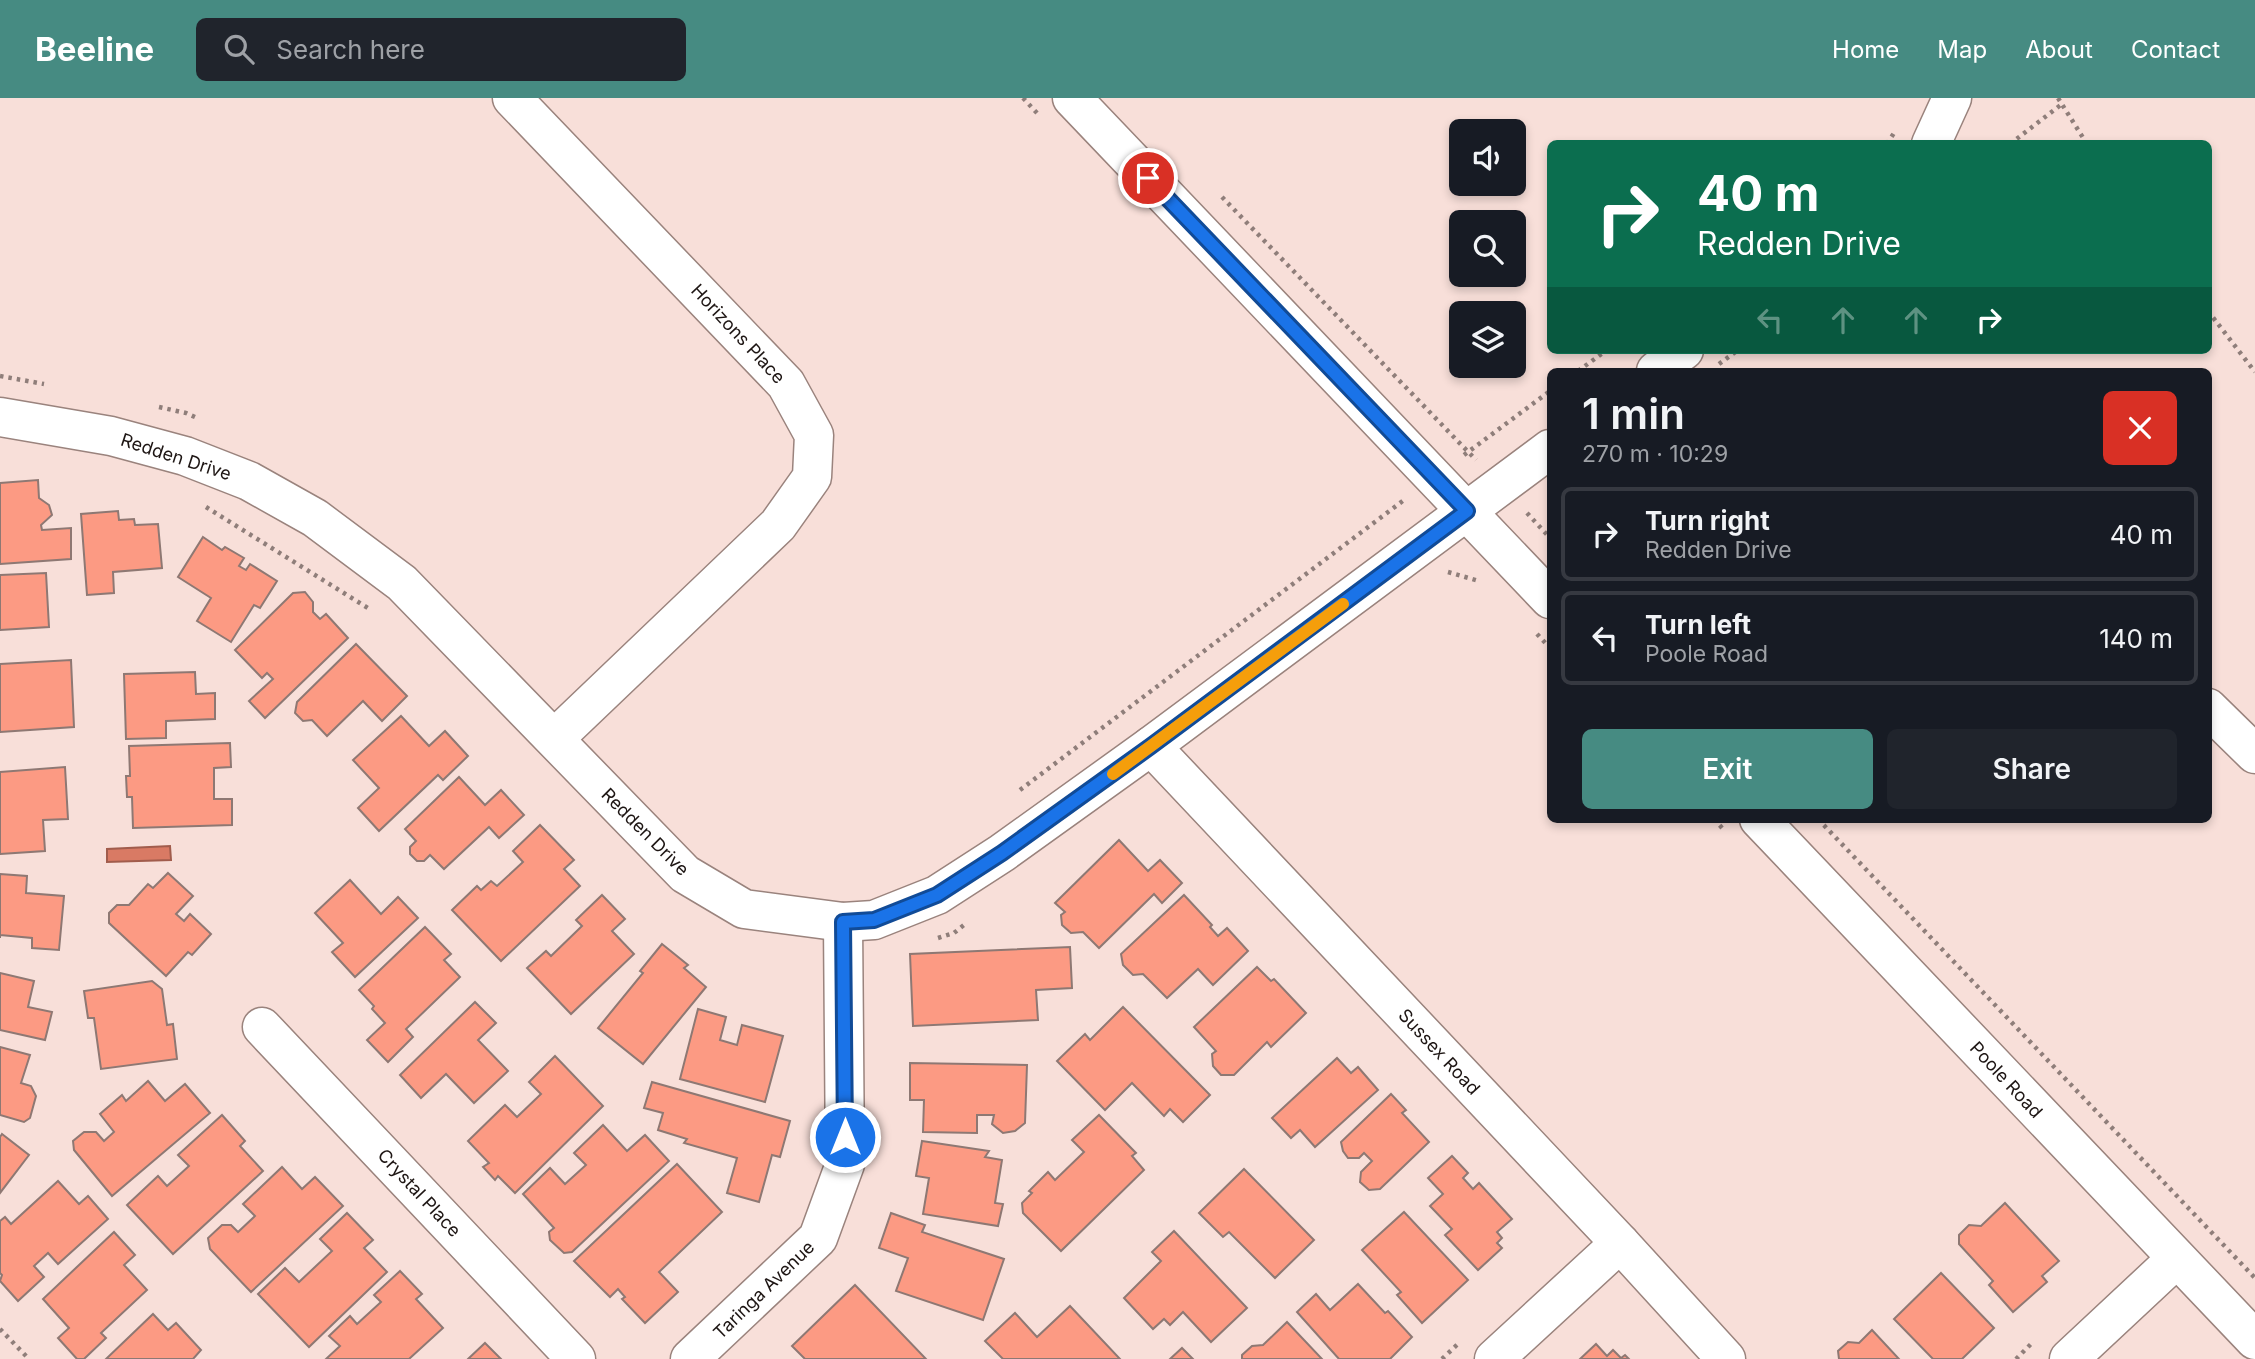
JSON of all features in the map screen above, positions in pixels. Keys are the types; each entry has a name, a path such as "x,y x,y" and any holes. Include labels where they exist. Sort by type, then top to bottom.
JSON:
{"street":[{"name":"Horizons Place","path":"512,98 786,384 814,435 812,477 778,525 555,738"},
{"path":"1072,98 1467,511 1542,615"},
{"path":"1933,140 1952,98"},
{"path":"1660,368 1679,354"},
{"name":"Redden Drive","path":"0,417 111,436 185,456 249,481 315,518 402,583 685,874 744,909 843,922 874,920 937,895 1002,853 1151,746 1547,451"},
{"path":"2212,712 2255,754"},
{"name":"Sussex Road","path":"1151,746 1726,1359"},
{"name":"Poole Road","path":"1763,823 2255,1340"},
{"name":"Taringa Avenue","path":"690,1359 818,1238 845,1164 843,922"},
{"name":"Crystal Place","path":"262,1027 576,1359"},
{"path":"1494,1359 1620,1243"},
{"path":"2069,1359 2176,1259"}],"path":[{"path":"2058,98 2084,140"},
{"path":"2015,140 2062,104"},
{"path":"1221,196 1501,486"},
{"path":"2212,316 2255,372"},
{"path":"1582,368 1601,354"},
{"path":"1714,368 1733,354"},
{"path":"0,376 45,384"},
{"path":"1012,796 1547,393"},
{"path":"148,405 187,413 199,419"},
{"path":"1534,505 1525,511 1547,535"},
{"path":"1441,573 1451,572 1489,584"},
{"path":"1542,615 1547,636"},
{"path":"1822,823 2255,1278"},
{"path":"0,1329 29,1359"}],"shaded area":[{"path":"170,846 171,860 107,862 107,849"}],"building":[{"path":"38,480 39,498 49,505 52,515 41,525 42,530 71,528 71,559 0,564 0,483"},
{"path":"118,511 119,520 134,519 135,525 158,524 162,568 113,572 114,593 87,595 81,514"},
{"path":"203,537 222,550 225,547 244,558 239,566 246,570 250,564 277,581 260,608 254,605 231,642 197,621 211,598 178,577"},
{"path":"46,573 49,627 0,630 0,575"},
{"path":"305,592 313,602 313,612 320,619 326,614 348,638 265,718 249,701 273,679 267,673 262,678 235,650 293,593"},
{"path":"356,644 407,696 382,721 363,701 327,736 312,720 303,721 295,713 297,702"},
{"path":"71,660 74,727 0,732 0,664"},
{"path":"195,672 196,694 215,693 215,719 166,721 166,738 126,739 124,674"},
{"path":"401,716 429,746 445,731 468,756 443,780 438,775 379,831 358,808 379,788 353,760"},
{"path":"230,743 231,767 214,768 214,799 232,799 232,825 133,828 132,797 127,797 126,776 130,776 129,746"},
{"path":"65,767 68,819 43,820 45,851 0,854 0,772"},
{"path":"459,777 485,805 501,790 524,815 499,838 489,827 444,869 430,855 424,861 417,861 410,854 410,847 416,841 405,829"},
{"path":"540,825 574,860 564,869 580,886 501,961 452,910 477,886 481,890 491,881 497,886 523,862 513,851"},
{"path":"1119,840 1148,871 1160,860 1182,883 1162,903 1154,894 1099,948 1083,932 1071,933 1062,925 1061,915 1065,912 1055,903"},
{"path":"168,873 193,896 176,914 184,921 190,914 211,934 192,955 188,952 166,976 109,923 109,913 117,905 129,905 148,884 153,888"},
{"path":"0,874 27,876 26,893 64,896 59,950 32,948 32,938 0,935"},
{"path":"350,880 381,914 398,897 418,918 355,977 332,952 343,943 315,913"},
{"path":"602,895 625,919 612,931 634,954 571,1014 527,968 546,951 551,956 582,926 576,920"},
{"path":"1184,895 1212,925 1210,927 1218,936 1227,928 1248,951 1213,985 1198,969 1167,998 1143,974 1133,975 1123,965 1121,954"},
{"path":"425,927 451,954 444,960 460,977 406,1029 413,1037 388,1062 367,1040 385,1023 359,990"},
{"path":"662,944 688,965 684,968 706,987 643,1064 598,1028 643,973 640,971"},
{"path":"1070,947 1072,988 1036,990 1038,1020 913,1026 910,954"},
{"path":"1257,967 1271,981 1274,979 1306,1013 1271,1047 1267,1042 1234,1075 1221,1075 1213,1066 1212,1054 1216,1051 1194,1027"},
{"path":"0,973 34,981 28,1007 52,1012 45,1040 0,1030"},
{"path":"152,981 162,989 167,1025 173,1024 177,1059 101,1069 94,1018 88,1018 84,991"},
{"path":"475,1002 496,1023 478,1040 508,1071 474,1103 446,1074 421,1098 400,1075"},
{"path":"1123,1007 1210,1095 1183,1122 1170,1109 1164,1116 1132,1083 1105,1110 1057,1061 1085,1034 1090,1040"},
{"path":"698,1009 726,1017 720,1040 737,1045 742,1025 783,1036 765,1102 680,1079"},
{"path":"0,1047 30,1055 21,1083 31,1086 36,1096 30,1118 24,1122 0,1115"},
{"path":"555,1056 603,1106 515,1193 498,1176 495,1180 483,1167 489,1163 468,1141 505,1105 517,1117 541,1094 529,1082"},
{"path":"1337,1058 1351,1073 1358,1067 1378,1090 1315,1147 1300,1130 1291,1138 1272,1118"},
{"path":"910,1063 1027,1065 1025,1123 1015,1131 1003,1133 992,1124 994,1115 977,1115 977,1133 923,1132 924,1100 910,1100"},
{"path":"148,1081 165,1101 185,1084 210,1113 112,1196 74,1150 73,1141 84,1132 96,1132 104,1141 114,1132 100,1114 122,1095 126,1101"},
{"path":"652,1082 790,1121 780,1157 772,1155 759,1202 727,1193 737,1158 684,1143 687,1139 658,1130 663,1113 644,1108"},
{"path":"1391,1094 1406,1110 1402,1113 1429,1142 1380,1189 1369,1190 1360,1182 1361,1172 1372,1161 1364,1153 1359,1158 1348,1158 1341,1142"},
{"path":"222,1115 245,1141 240,1146 263,1171 173,1254 127,1205 158,1176 167,1186 189,1166 178,1155"},
{"path":"1099,1115 1136,1153 1132,1156 1144,1170 1061,1251 1023,1213 1022,1203 1032,1193 1029,1191 1048,1172 1055,1180 1084,1152 1072,1140"},
{"path":"603,1125 627,1151 645,1135 669,1161 572,1252 564,1253 550,1240 549,1232 554,1228 523,1194 550,1168 565,1184 586,1165 574,1153"},
{"path":"2,1134 29,1155 0,1193 0,1137"},
{"path":"922,1141 989,1151 985,1157 1002,1160 995,1203 1003,1204 998,1226 923,1214 929,1178 916,1176"},
{"path":"1452,1156 1468,1173 1463,1178 1473,1189 1479,1183 1512,1219 1497,1232 1502,1238 1497,1243 1502,1248 1478,1270 1445,1235 1452,1229 1430,1206 1443,1194 1428,1178"},
{"path":"677,1164 722,1212 659,1272 678,1292 645,1323 622,1299 625,1297 618,1289 610,1297 574,1261"},
{"path":"282,1167 302,1189 315,1177 343,1206 251,1292 210,1249 208,1238 222,1225 231,1225 238,1232 255,1216 243,1204"},
{"path":"1244,1169 1314,1240 1275,1278 1229,1232 1223,1237 1199,1213"},
{"path":"58,1181 79,1204 88,1196 108,1219 58,1264 48,1253 34,1266 44,1277 18,1301 0,1281 0,1221 5,1217 11,1224"},
{"path":"2005,1203 2059,1261 2042,1276 2047,1282 2013,1312 1989,1285 1993,1281 1959,1244 1959,1235 1969,1225 1981,1226"},
{"path":"1404,1212 1468,1280 1422,1323 1397,1295 1401,1292 1362,1250"},
{"path":"347,1213 373,1240 364,1248 387,1272 309,1347 258,1294 285,1268 299,1282 332,1251 320,1239"},
{"path":"891,1213 925,1225 922,1232 1004,1259 983,1320 896,1291 908,1258 879,1248"},
{"path":"1174,1231 1247,1308 1211,1342 1183,1312 1170,1325 1164,1319 1153,1329 1124,1298 1161,1261 1152,1252"},
{"path":"114,1232 135,1255 124,1265 147,1290 101,1333 106,1338 84,1359 77,1359 58,1338 69,1328 43,1299"},
{"path":"400,1271 422,1294 416,1299 443,1328 409,1359 326,1359 340,1346 329,1336 350,1316 357,1324 381,1302 374,1295"},
{"path":"1941,1273 1994,1328 1962,1359 1933,1359 1894,1319"},
{"path":"1358,1284 1412,1337 1390,1359 1339,1359 1297,1312 1316,1294 1330,1310"},
{"path":"855,1285 926,1359 805,1359 792,1346"},
{"path":"1070,1306 1120,1359 1003,1359 985,1341 1015,1313 1037,1337"},
{"path":"153,1314 168,1330 176,1323 201,1350 193,1359 106,1359"},
{"path":"1287,1322 1322,1359 1242,1359 1242,1355 1252,1346 1263,1345"},
{"path":"1872,1330 1899,1359 1839,1359 1838,1351 1848,1342 1859,1343"},
{"path":"485,1343 501,1359 468,1359"},
{"path":"1596,1344 1607,1356 1613,1350 1621,1358 1625,1355 1629,1359 1580,1359"},
{"path":"1182,1348 1193,1359 1170,1359"}],"slow traffic":[{"path":"1113,774 1343,604"}],"route":[{"path":"845,1137 843,922 874,920 937,895 1002,853 1467,511 1148,178"}]}
